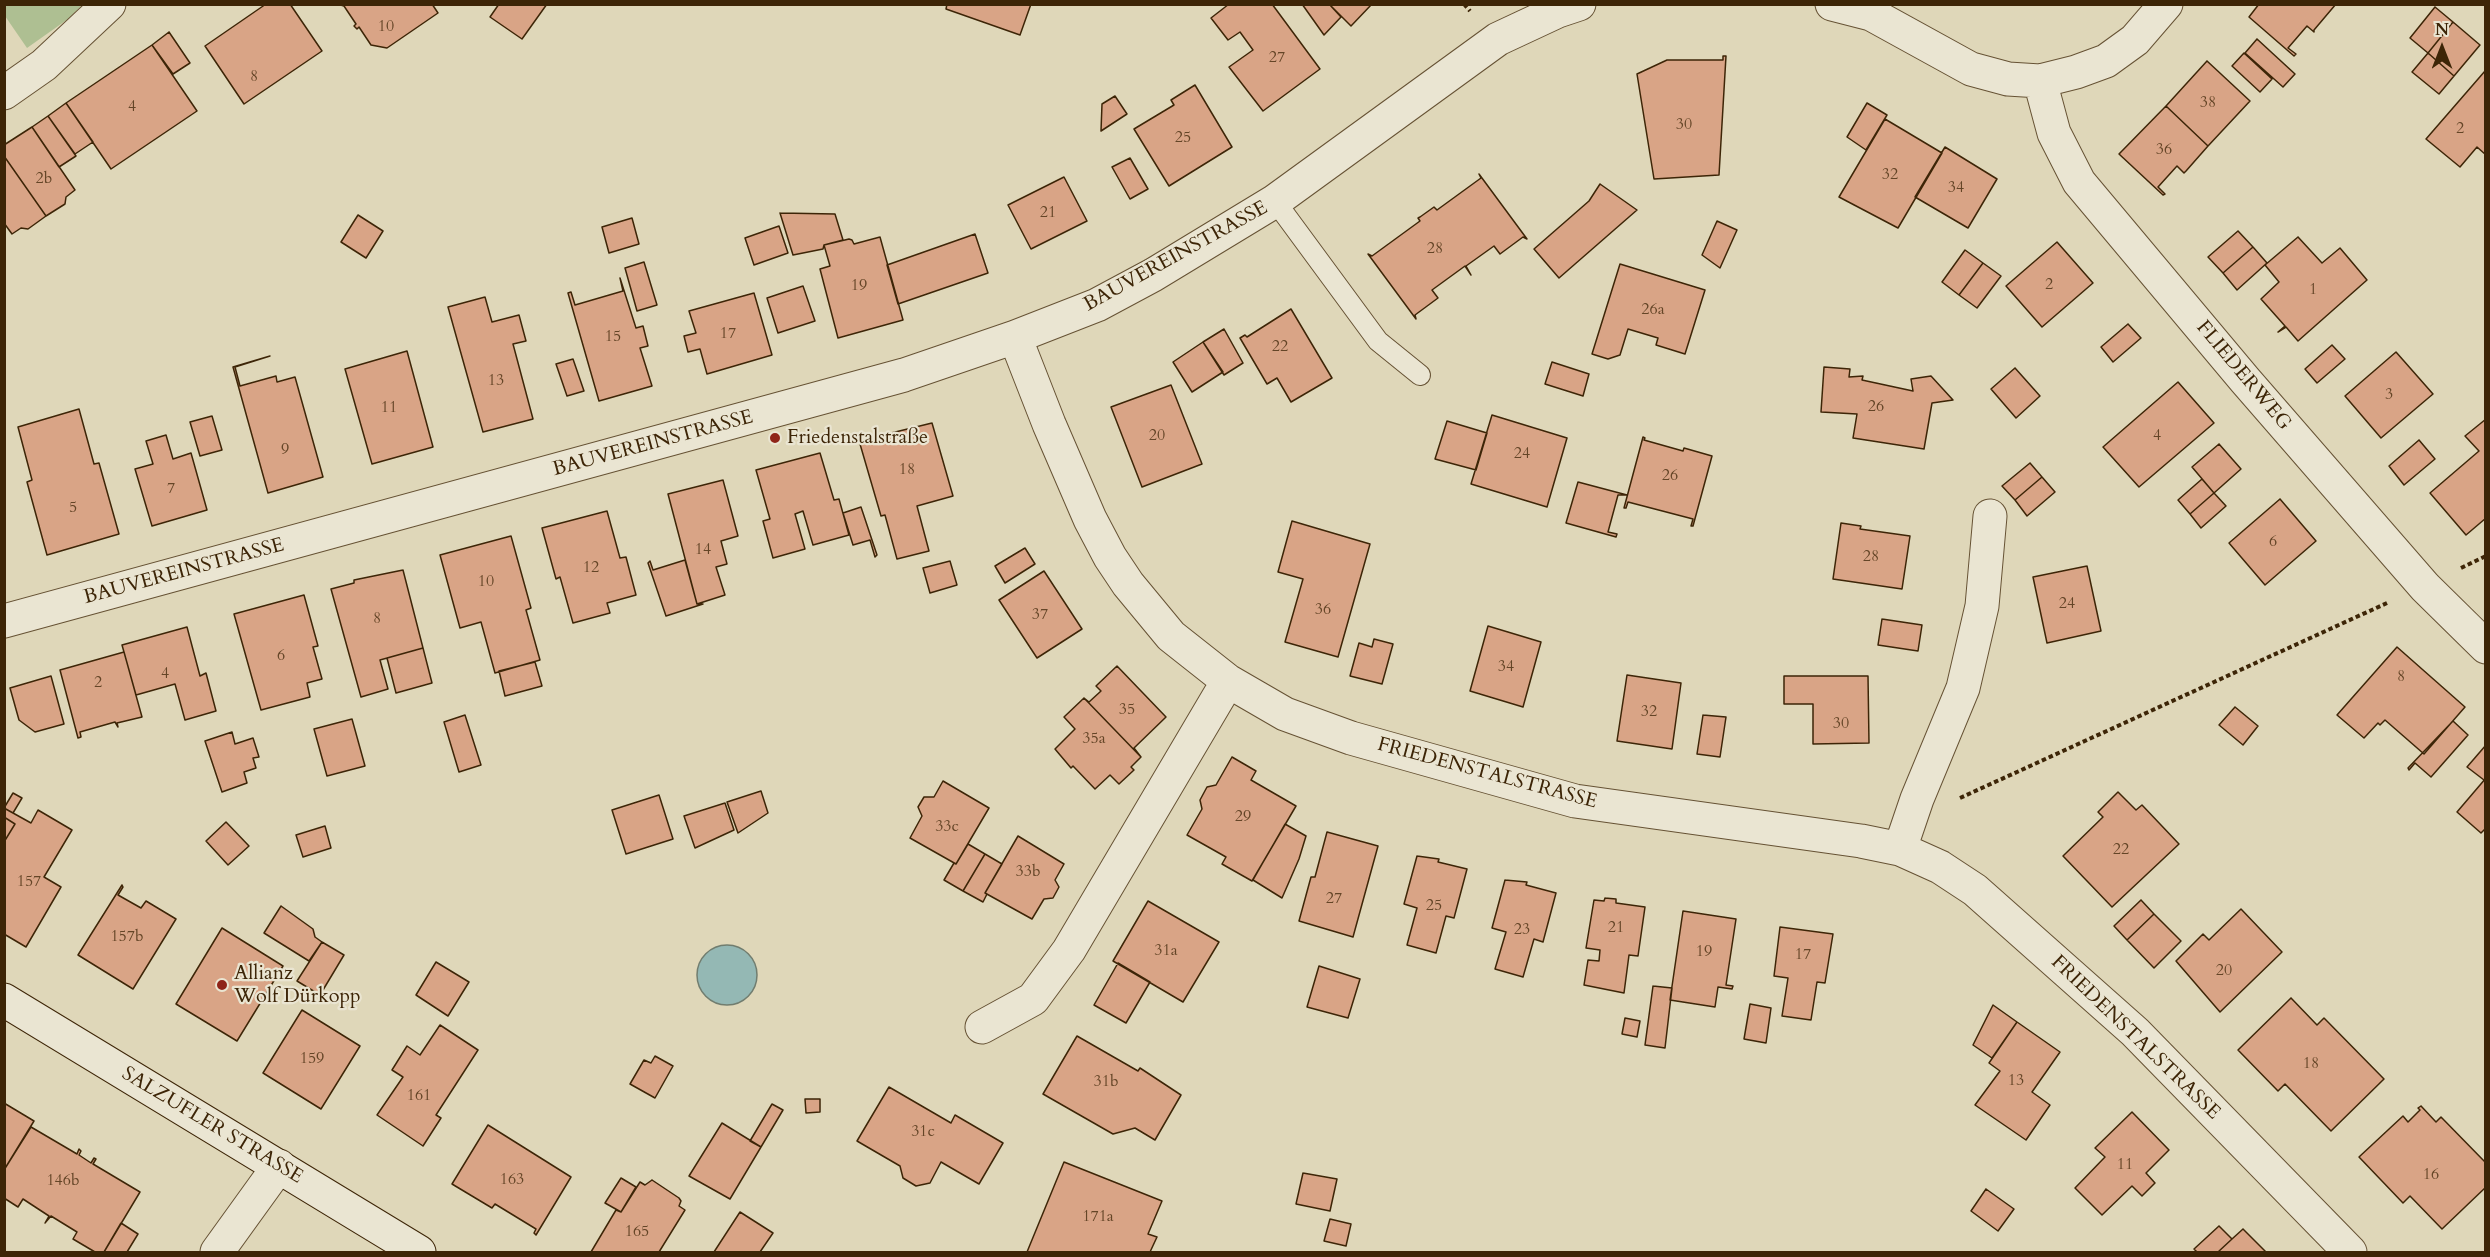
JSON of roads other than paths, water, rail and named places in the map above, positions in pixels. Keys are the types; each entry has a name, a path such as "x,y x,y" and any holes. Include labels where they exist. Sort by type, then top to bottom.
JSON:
{"street":[{"path":"4,93 44,65 109,4"},
{"path":"1832,4 1871,14 1971,69 2008,79 2040,81 2076,72 2106,61 2135,40 2166,4"},
{"name":"BAUVEREINSTRASSE","path":"4,621 904,375 1015,337 1097,305 1153,275 1275,201 1498,39 1565,7"},
{"name":"FLIEDERWEG","path":"2040,81 2054,133 2079,182 2424,586 2486,647"},
{"name":"FRIEDENSTALSTRASSE","path":"1015,337 1058,445 1090,519 1110,557 1128,584 1171,636 1228,681 1286,714 1351,738 1575,801 1861,841 1900,849 1940,867 1975,890 2126,1024 2350,1252"},
{"path":"1900,849 1917,798 1963,688 1982,606 1990,516"},
{"path":"982,1027 1033,999 1070,950 1228,681"},
{"name":"SALZUFLER STRASSE","path":"4,1000 419,1252"},
{"path":"217,1252 279,1166"}],"lane":[{"name":"BAUVEREINSTRASSE","path":"1275,201 1378,341 1420,375"}],"water":[{"path":"727,945 744,950 752,958 757,975 752,992 744,1000 727,1005 710,1000 702,992 697,975 702,958 710,950"}],"place":[{"name":"Friedenstalstraße","path":"775,438"},
{"name":"Allianz Wolf Dürkopp","path":"222,985"}]}
